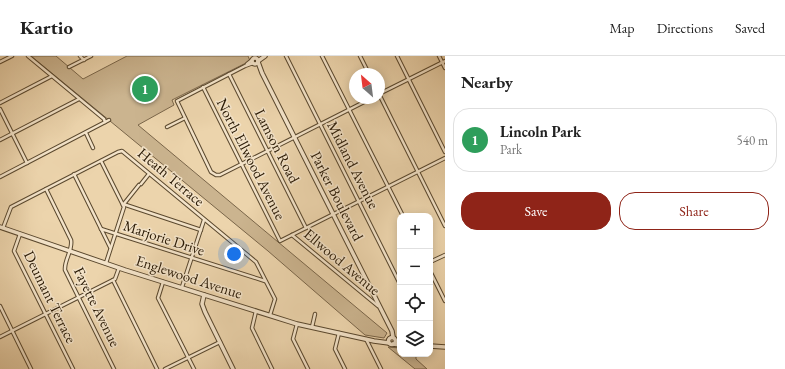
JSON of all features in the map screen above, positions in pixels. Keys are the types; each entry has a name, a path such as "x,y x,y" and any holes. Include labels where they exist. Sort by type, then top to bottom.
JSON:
{"street":[{"path":"0,62 12,56"},
{"path":"28,56 105,122"},
{"path":"80,56 84,60"},
{"path":"70,67 91,56"},
{"path":"264,56 178,100 177,104 214,174 220,175 359,104"},
{"name":"Midland Avenue","path":"286,56 358,201 397,274"},
{"path":"322,56 401,213"},
{"path":"360,56 366,68"},
{"path":"397,56 445,152"},
{"path":"439,56 444,62 445,68"},
{"name":"Parker Boulevard","path":"255,60 390,330 391,340"},
{"path":"385,91 444,62"},
{"name":"Lamson Road","path":"229,74 306,228"},
{"path":"0,103 52,76"},
{"name":"North Ellwood Avenue","path":"203,87 280,241 292,235"},
{"path":"0,140 79,99"},
{"path":"384,104 445,226"},
{"path":"0,109 27,163"},
{"path":"167,127 185,118"},
{"path":"0,177 109,120"},
{"path":"86,133 93,148"},
{"name":"Heath Terrace","path":"2,227 10,207 122,151 256,262 275,301 270,315"},
{"path":"292,235 445,158"},
{"path":"101,161 124,207 106,263"},
{"name":"Marjorie Drive","path":"74,174 111,248"},
{"path":"123,204 149,174"},
{"name":"Fayette Avenue","path":"46,189 72,244 65,268 114,369"},
{"path":"123,204 201,230"},
{"path":"182,287 204,220"},
{"name":"Englewood Avenue","path":"2,227 163,282 297,324 366,338 376,342 391,340 397,343"},
{"name":"Marjorie Drive","path":"101,229 266,281"},
{"name":"Deumant Terrace","path":"20,234 14,250 73,369"},
{"name":"Ellwood Avenue","path":"292,235 378,306"},
{"path":"433,261 445,255"},
{"path":"0,337 115,279 119,267"},
{"path":"433,277 445,301"},
{"path":"113,280 157,369"},
{"path":"163,282 158,298 194,369"},
{"path":"204,295 202,304 203,308 233,369"},
{"path":"0,306 31,369"},
{"path":"256,311 252,328 272,369"},
{"path":"312,327 315,314"},
{"path":"297,324 293,339 308,369"},
{"path":"339,333 335,349 345,369"},
{"path":"366,338 381,369"},
{"path":"165,369 220,342"},
{"path":"433,345 445,347"}],"shaded area":[{"path":"31,56 56,56 83,79 127,56 248,56 250,61 172,100 174,105 138,125 387,333 384,338 365,335 268,251"},
{"path":"388,347 397,348 397,354"},
{"path":"400,357 416,357 416,359 427,369 415,369"}],"place":[{"name":"Lincoln Park","path":"145,89"}]}
